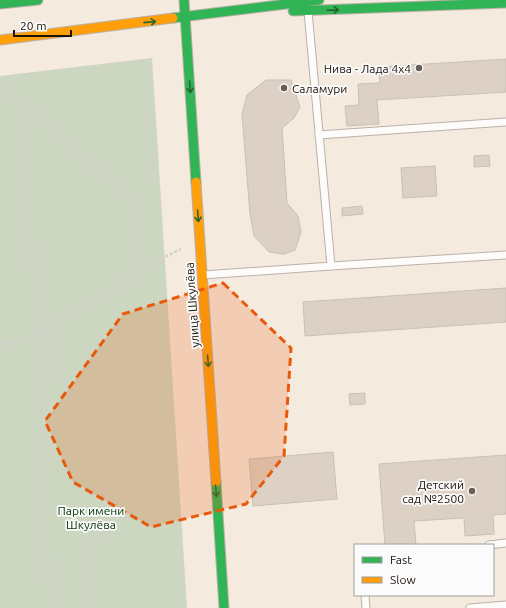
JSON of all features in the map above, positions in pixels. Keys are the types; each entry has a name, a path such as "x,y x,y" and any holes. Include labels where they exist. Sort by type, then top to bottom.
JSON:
{"street":[{"path":"0,4 38,0"},
{"name":"улица Шкулёва","path":"184,0 224,608"},
{"path":"0,40 186,18 319,0"},
{"path":"238,10 308,11 506,3"}],"lane":[{"path":"308,11 331,266"},
{"path":"319,135 506,122"},
{"path":"202,275 506,254"},
{"path":"494,544 506,543"},
{"path":"365,596 366,608"},
{"path":"470,608 506,605"}],"path":[{"path":"0,83 130,197 135,276"},
{"path":"26,106 30,230 38,337 44,528 52,608"},
{"path":"0,344 22,342 38,337 45,329 96,301 165,257 184,248"},
{"path":"45,329 56,361 84,422 104,492 105,532 90,546 85,561 84,577 87,608"}],"highlighted area":[{"path":"223,283 291,348 284,456 246,504 151,527 73,482 45,421 123,314"}],"green space":[{"name":"Парк имени Шкулёва","path":"152,58 187,608 0,608 0,76"}],"building":[{"path":"506,59 506,92 377,100 379,124 347,126 345,106 359,105 358,84 380,83 379,67"},
{"path":"266,80 291,80 300,107 294,118 282,128 287,203 298,216 301,232 295,250 284,254 269,252 254,236 250,214 242,114 247,95"},
{"path":"489,155 490,166 474,167 474,156"},
{"path":"435,166 437,196 403,198 401,168"},
{"path":"362,206 363,214 342,216 342,208"},
{"path":"506,288 506,322 305,336 303,302"},
{"path":"365,393 365,404 350,405 349,394"},
{"path":"333,452 337,499 253,506 249,459"},
{"path":"506,455 506,514 493,515 494,534 465,536 464,518 414,521 416,544 385,544 379,464"}],"traffic: fast":[{"path":"0,4 38,0"},
{"path":"184,0 196,182"},
{"path":"173,18 319,0"},
{"path":"293,11 506,3"},
{"path":"216,482 224,608"}],"traffic: slow":[{"path":"0,40 173,18"},
{"path":"196,182 216,482"}],"place":[{"name":"Нива - Лада 4х4","path":"419,68"},
{"name":"Саламури","path":"284,88"},
{"name":"Детский сад №2500","path":"472,491"}]}
